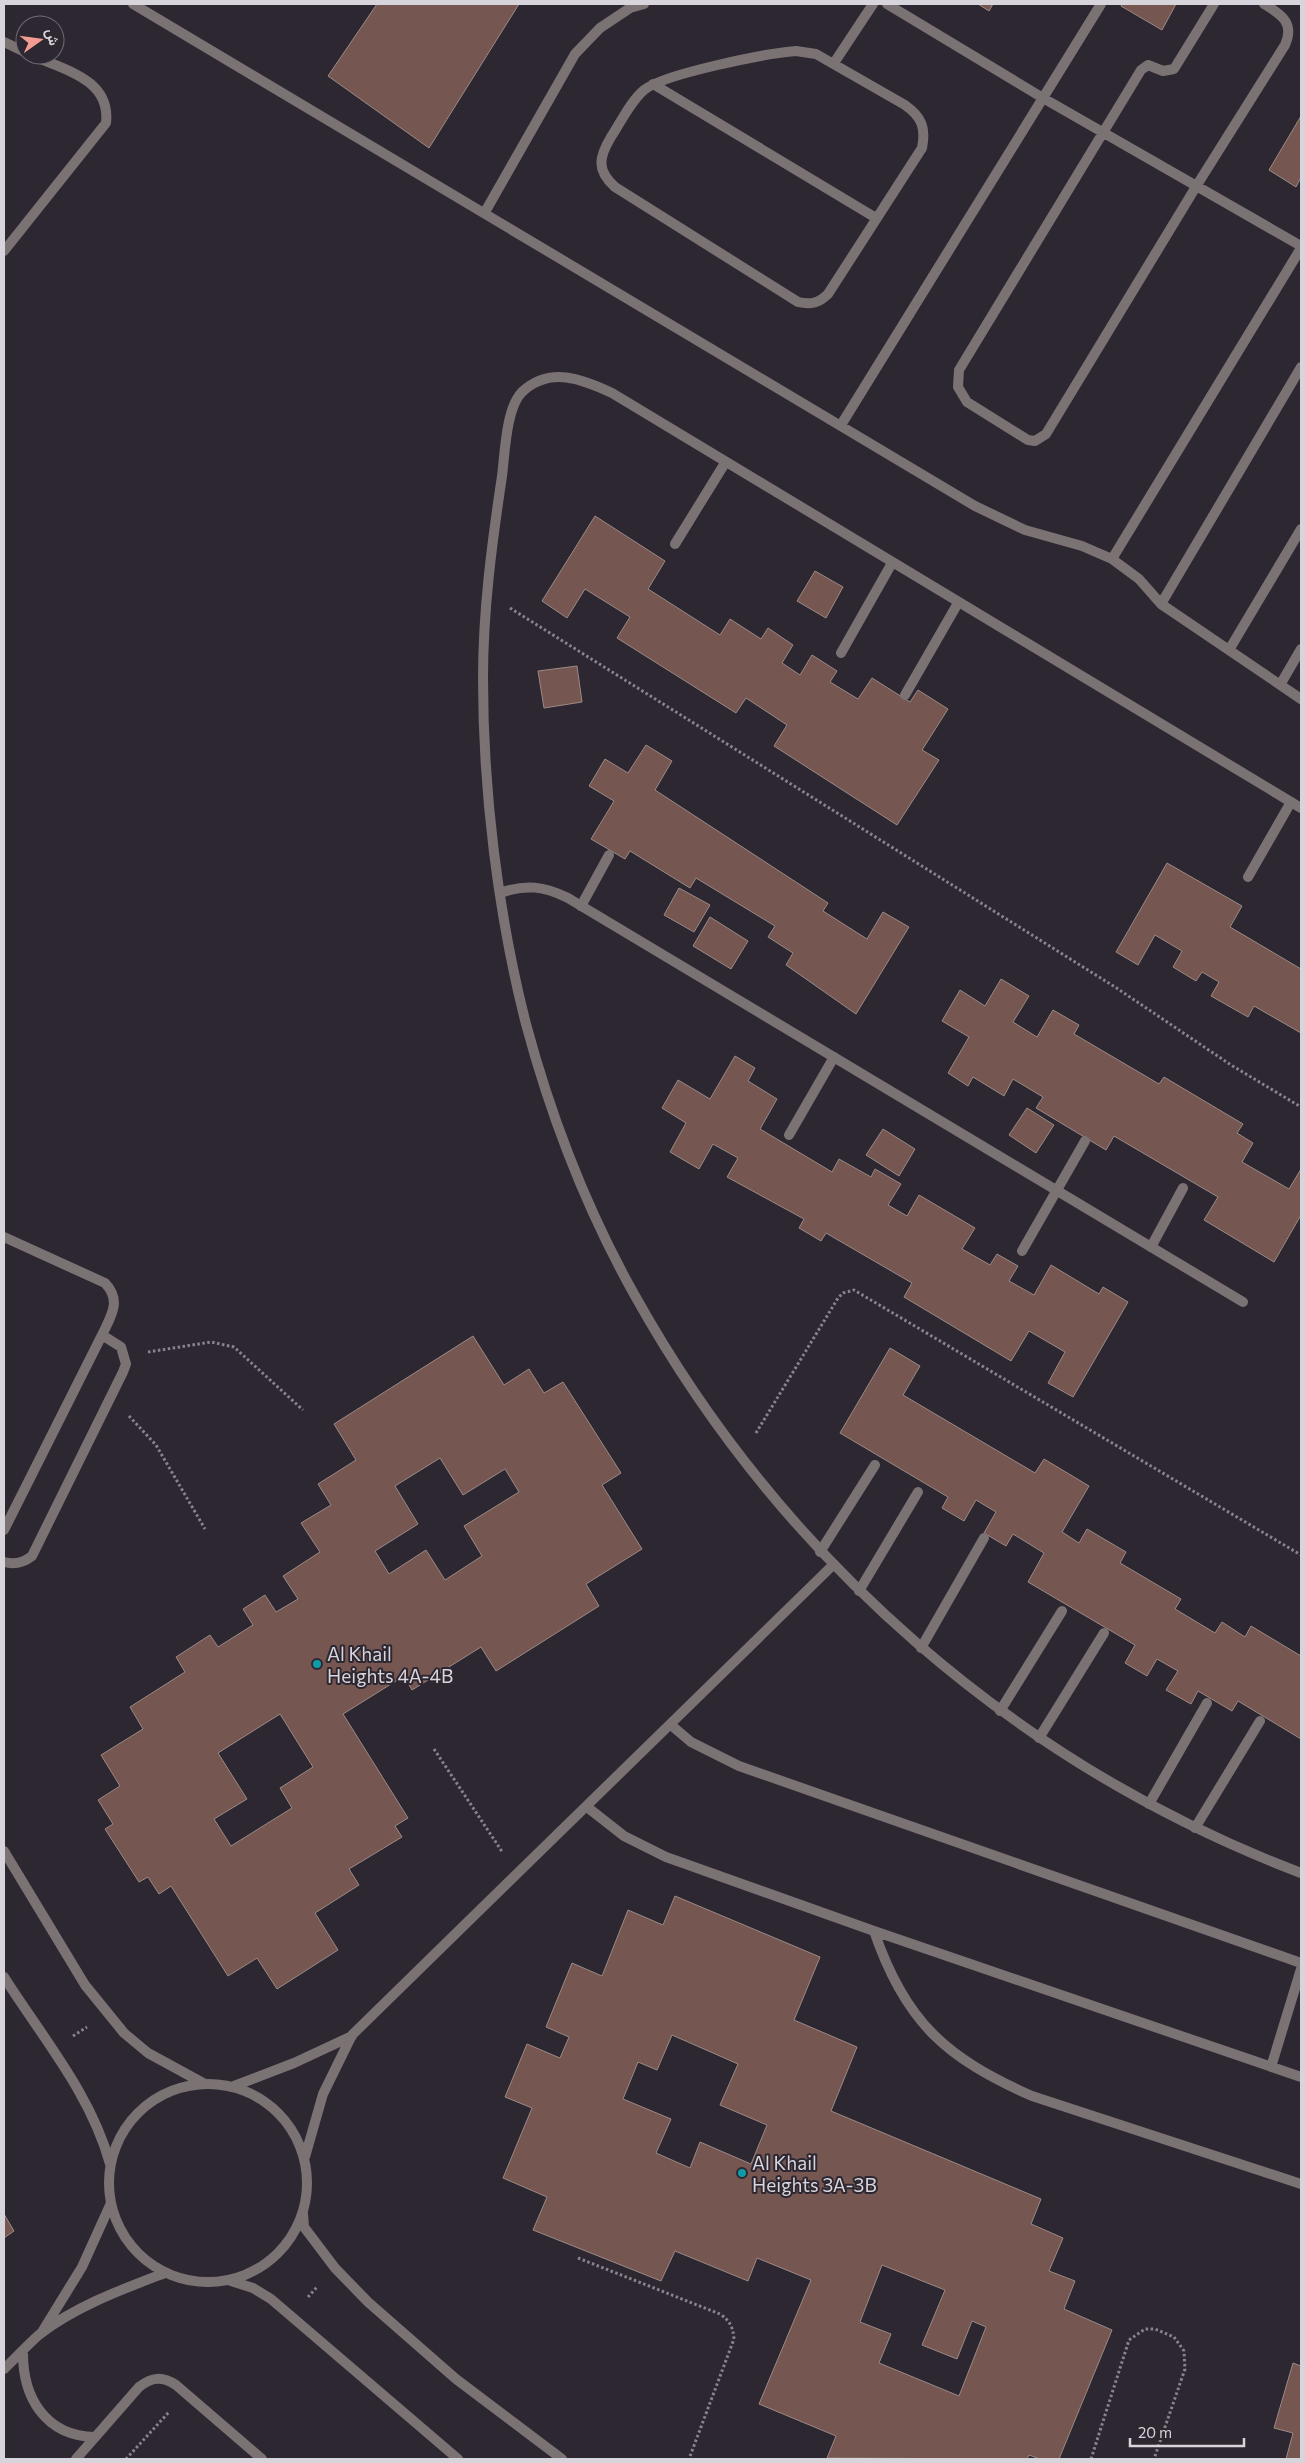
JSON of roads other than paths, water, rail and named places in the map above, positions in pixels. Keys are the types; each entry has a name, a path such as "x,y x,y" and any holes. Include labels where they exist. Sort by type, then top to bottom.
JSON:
{"street":[{"path":"133,4 486,212 999,519 1025,530 1082,546 1112,559 1139,578 1161,604 1301,699"},
{"path":"486,212 575,54 600,28 630,8 644,4"},
{"path":"834,63 873,4"},
{"path":"887,4 1044,98 1301,247 1112,559"},
{"path":"841,425 1101,4"},
{"path":"1214,4 1178,65 1169,72 1148,65 1141,70 959,370 958,387 967,402 1022,437 1035,441 1046,434 1196,185 1288,38 1287,20 1264,4"},
{"path":"796,51 816,54 916,113 923,124 922,148 822,300 806,304 798,302 607,180 602,170 601,159 604,148 636,98 653,84 776,52 796,51"},
{"path":"4,251 106,123 107,109 105,102 102,95 93,85 52,65"},
{"path":"653,84 876,218"},
{"path":"1161,604 1301,367"},
{"path":"1300,1870 1195,1828 1149,1804 1039,1738 1000,1711 921,1648 820,1552 741,1458 683,1377 632,1291 589,1202 551,1109 529,1033 507,936 500,893 486,768 483,678 486,593 511,413 519,395 539,380 563,376 588,381 612,393 725,463 1301,808"},
{"path":"676,544 725,463"},
{"path":"1229,650 1301,530"},
{"path":"841,653 892,563"},
{"path":"905,695 958,603"},
{"path":"1280,685 1301,649"},
{"path":"1248,877 1291,802"},
{"path":"581,906 609,855"},
{"path":"500,893 517,887 535,886 552,890 1243,1302"},
{"path":"789,1135 834,1057"},
{"path":"1022,1251 1085,1141"},
{"path":"1151,1247 1183,1188"},
{"path":"4,1237 105,1283 115,1298 114,1308 102,1335 4,1530"},
{"path":"4,1562 15,1564 24,1562 32,1556 126,1364 125,1355 114,1341 102,1335"},
{"path":"820,1552 874,1465"},
{"path":"859,1591 918,1492"},
{"path":"921,1648 984,1538"},
{"path":"234,2086 294,2063 352,2035 518,1875 833,1565"},
{"path":"1000,1711 1062,1611"},
{"path":"1039,1738 1104,1633"},
{"path":"1149,1804 1207,1703"},
{"path":"1195,1828 1260,1721"},
{"path":"671,1725 691,1742 739,1766 1301,1963"},
{"path":"586,1807 624,1836 666,1857 874,1931 1301,2078"},
{"path":"4,1851 85,1985 124,2033 148,2053 202,2083"},
{"path":"874,1931 886,1966 907,2002 930,2033 962,2060 994,2079 1032,2096 1301,2184"},
{"path":"1271,2067 1301,1969"},
{"path":"4,1977 86,2101 111,2165"},
{"path":"305,2157 323,2094 352,2035"},
{"path":"458,2459 388,2401 290,2315 253,2288 234,2281 189,2281 165,2272 140,2255 121,2231 111,2203 109,2184 111,2165 118,2139 133,2117 153,2100 177,2088 202,2083 234,2086 258,2096 279,2112 294,2133 305,2157 308,2186 303,2214 304,2227 335,2268 374,2308 456,2378 562,2459"},
{"path":"40,2334 82,2266 111,2203"},
{"path":"215,2282 244,2276 269,2262 290,2241 303,2214"},
{"path":"4,2369 40,2334 96,2302 165,2272"},
{"path":"23,2350 22,2369 26,2387 40,2411 61,2429 78,2436 95,2437"},
{"path":"76,2459 148,2380 157,2378 167,2379 186,2393 262,2459"}],"place":[{"name":"Al Khail Heights 4A-4B","path":"317,1664"},
{"name":"Al Khail Heights 3A-3B","path":"742,2173"}]}
